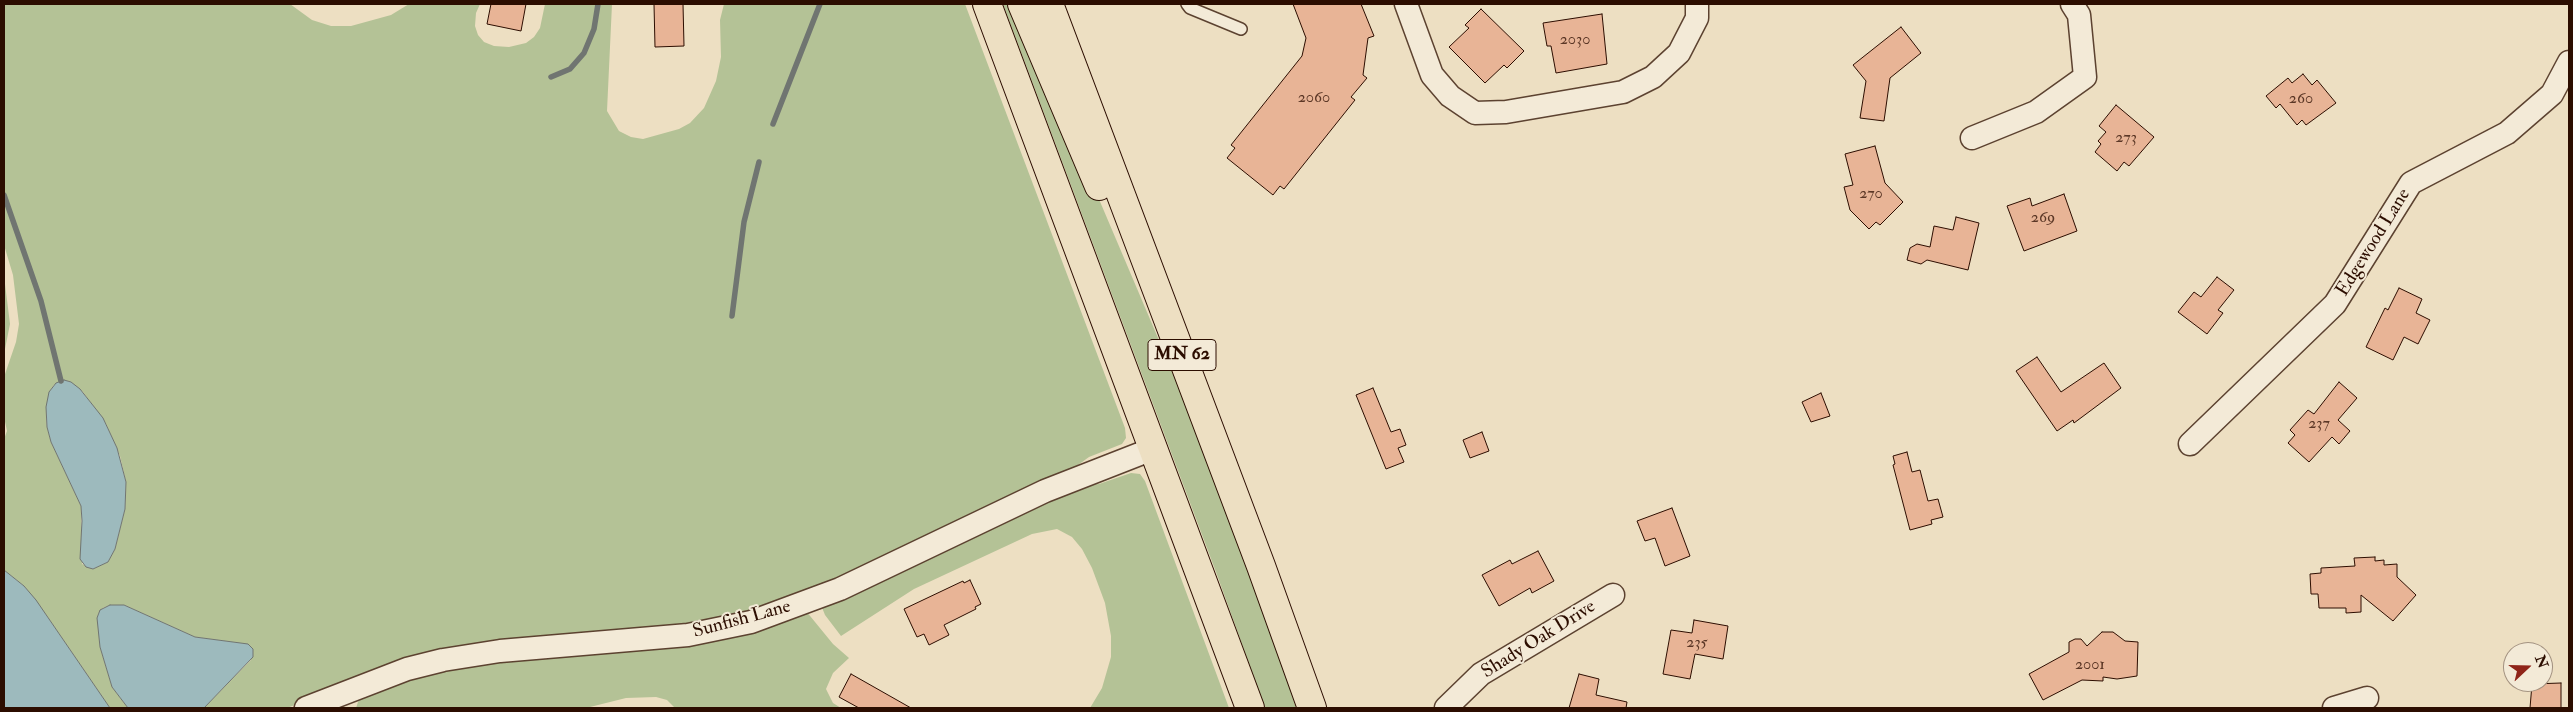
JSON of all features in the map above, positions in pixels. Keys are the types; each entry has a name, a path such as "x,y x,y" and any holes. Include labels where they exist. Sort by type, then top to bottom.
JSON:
{"highway":[{"name":"MN 62","path":"987,4 1155,448 1250,708"},
{"path":"1022,4 1111,214 1181,351"},
{"name":"MN 62","path":"1049,4 1181,351 1312,708"}],"street":[{"path":"1406,4 1432,75 1450,96 1475,113 1506,112 1623,92 1653,77 1679,53 1697,18 1697,4"},
{"path":"1972,138 2036,112 2086,77 2079,15 2072,4"},
{"name":"Edgewood Lane","path":"2190,444 2335,304 2411,183 2507,133 2552,94 2569,62"},
{"name":"Sunfish Lane","path":"306,708 408,669 443,660 500,651 679,636 751,622 840,589 1045,491 1155,448"},
{"name":"Shady Oak Drive","path":"1446,708 1481,674 1613,595"},
{"path":"2334,708 2367,698"}],"lane":[{"path":"1187,4 1190,8 1241,30"}],"green space":[{"path":"4,4 290,4 312,20 331,26 351,26 391,15 409,4 480,4 476,13 475,26 478,35 484,42 494,46 509,47 526,43 534,37 540,28 545,4 612,4 607,111 619,131 631,137 643,139 679,129 690,123 704,108 716,81 721,57 720,20 724,4 965,4 1125,428 1126,438 1122,444 1089,457 1067,473 882,562 727,621 396,665 287,708 204,708 251,660 245,644 195,637 124,605 110,605 103,608 98,614 100,647 112,687 128,708 110,708 47,616 24,586 4,570 4,439 7,431 4,417 4,377 16,342 19,324 13,275 4,245","holes":["69,381 83,392 106,424 120,456 126,482 125,509 115,549 108,562 93,569 82,564 81,506 51,442 46,417 51,389 54,385"]},
{"path":"1003,4 1016,4 1178,385 1277,649 1296,708 1265,708 1216,572"},
{"path":"4,276 10,324 4,354"},
{"path":"1131,473 1140,474 1145,481 1229,708 1090,708 1102,688 1111,657 1111,636 1105,603 1092,568 1082,549 1072,537 1057,529 1032,534 914,589 841,636 825,615 821,605 1076,486 1099,484"},
{"path":"806,611 833,644 849,658 833,673 826,689 833,703 841,708 675,708 667,700 656,697 626,698 586,708 356,708 360,696 409,676"}],"water":[{"path":"64,380 71,382 80,389 103,418 117,448 126,482 125,509 115,549 108,562 93,569 86,567 80,559 81,506 51,442 47,427 46,407 49,392 56,383"},
{"path":"4,570 24,586 36,600 110,708 4,708"},
{"path":"110,605 124,605 195,637 248,644 253,649 253,657 204,708 128,708 112,687 100,647 97,618 100,610"}],"building":[{"path":"491,4 526,4 521,31 487,24"},
{"path":"654,4 683,4 684,46 655,47"},
{"path":"1293,4 1361,4 1374,36 1368,38 1363,75 1367,78 1351,97 1355,100 1284,189 1280,186 1273,195 1227,158 1235,148 1231,145 1302,56 1306,38"},
{"path":"1481,9 1524,51 1507,68 1504,65 1485,83 1449,47 1469,28 1465,25"},
{"path":"1602,14 1607,64 1556,73 1551,46 1547,46 1543,23"},
{"path":"1901,27 1921,53 1890,78 1884,121 1860,118 1866,81 1853,65"},
{"path":"2303,74 2312,85 2317,80 2336,103 2306,125 2302,120 2297,125 2280,104 2276,108 2266,96 2288,78 2292,83"},
{"path":"2116,105 2154,137 2129,166 2124,162 2117,171 2095,152 2101,144 2098,141 2106,132 2099,126"},
{"path":"1875,146 1885,183 1903,202 1880,225 1876,222 1869,229 1850,210 1844,187 1853,185 1845,154"},
{"path":"2064,194 2077,231 2024,251 2007,206 2030,198 2032,206"},
{"path":"1956,217 1979,223 1968,270 1927,260 1921,264 1907,260 1910,248 1917,244 1930,247 1934,226 1953,230"},
{"path":"2217,277 2234,290 2218,310 2223,313 2207,334 2178,312 2194,292 2201,297"},
{"path":"2399,288 2422,299 2416,313 2430,320 2418,344 2404,337 2393,360 2366,347 2385,308 2388,310"},
{"path":"2037,357 2061,392 2104,363 2121,388 2074,423 2073,420 2057,431 2016,371"},
{"path":"2339,382 2357,398 2338,420 2350,431 2339,444 2332,437 2309,462 2288,443 2295,435 2290,430 2308,410 2314,414"},
{"path":"1373,388 1391,432 1400,429 1406,445 1398,448 1404,462 1386,469 1356,395"},
{"path":"1821,393 1830,416 1811,422 1802,402"},
{"path":"1482,432 1489,451 1470,458 1463,440"},
{"path":"1907,452 1912,472 1920,470 1928,501 1938,499 1943,517 1931,520 1932,524 1910,530 1893,465 1895,464 1893,456"},
{"path":"1672,508 1690,556 1665,566 1655,538 1645,541 1637,521"},
{"path":"1538,551 1554,581 1532,593 1530,588 1499,606 1482,575 1510,560 1512,564"},
{"path":"2375,557 2375,561 2384,560 2384,565 2397,564 2397,577 2416,595 2393,621 2361,595 2361,612 2346,613 2346,608 2319,608 2318,594 2311,594 2310,574 2321,573 2321,568 2355,566 2354,558"},
{"path":"970,580 981,604 975,607 976,609 944,625 949,635 929,645 924,634 917,637 904,609 963,581 964,583"},
{"path":"1694,620 1728,626 1723,659 1695,654 1690,679 1663,674 1671,630 1692,633"},
{"path":"2102,632 2113,632 2125,641 2138,642 2137,676 2117,679 2103,677 2103,681 2082,680 2043,700 2029,674 2069,652 2069,642 2081,639 2087,646"},
{"path":"851,674 911,708 859,708 839,697"},
{"path":"1579,674 1599,679 1596,695 1627,702 1626,708 1569,708"},
{"path":"2553,683 2561,683 2561,708 2530,708 2531,692 2553,692"}],"waterway":[{"path":"551,77 570,69 584,53 594,29 598,4"},
{"path":"773,124 820,4"},
{"path":"732,316 744,222 759,162"},
{"path":"4,195 41,301 61,381"}]}
